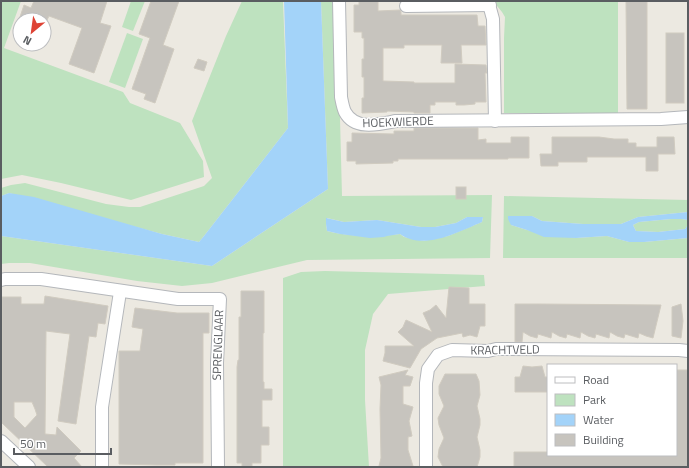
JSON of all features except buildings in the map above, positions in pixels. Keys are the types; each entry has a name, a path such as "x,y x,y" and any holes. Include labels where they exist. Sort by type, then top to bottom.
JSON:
{"street":[{"name":"HOEKWIERDE","path":"339,1 342,97 344,112 357,124 374,125 396,121 660,119 688,117"},
{"path":"406,6 489,3 493,18 495,120"},
{"name":"SPRENGLAAR","path":"1,280 41,279 178,300 220,299 217,363 218,467"},
{"path":"102,467 102,407 120,292"},
{"name":"KRACHTVELD","path":"426,467 426,383 428,369 438,355 452,350 488,351 496,349 688,351"},
{"path":"1,441 29,467"}],"green space":[{"path":"1,1 21,1 17,12 12,12 12,26 4,48 123,92 130,103 180,123 203,161 204,177 131,200 22,175 1,179"},
{"path":"131,1 145,1 133,31 122,27"},
{"path":"242,1 283,1 288,128 199,242 162,234 9,193 1,196 1,188 25,183 106,204 140,207 204,186 212,178 192,121 226,36"},
{"path":"321,1 337,1 342,196 492,195 490,258 307,260 212,283 182,286 137,281 30,263 1,264 1,236 212,266 328,189","holes":["467,217 483,217 482,222 448,236 424,241 404,237 400,234 364,236 336,233 327,231 326,224 327,218 344,222 377,220 421,227 435,227 456,223"]},
{"path":"493,1 618,1 618,113 504,113 505,17"},
{"path":"127,33 143,39 125,88 109,82"},
{"path":"504,196 688,200 688,212 638,217 621,224 583,224 542,221 532,216 511,225 527,230 576,238 607,236 629,242 688,238 688,258 503,258"},
{"path":"671,219 688,220 688,225 685,229 658,232 636,231 633,225 639,222"},
{"path":"325,271 484,275 485,286 388,294 373,314 365,350 365,400 369,467 283,467 283,278 301,272"}],"water":[{"path":"284,1 321,1 328,189 212,266 1,236 1,196 9,193 34,197 162,234 199,242 288,128"},
{"path":"688,212 688,220 671,219 639,222 633,225 636,231 658,232 685,229 688,225 688,238 644,242 629,242 607,236 576,238 544,237 511,225 508,219 508,216 532,216 542,221 583,224 621,224 638,217"},
{"path":"467,217 483,217 482,222 452,235 420,241 409,239 400,234 370,238 340,234 327,231 326,224 326,218 344,222 377,220 421,227 435,227 456,223"}]}
